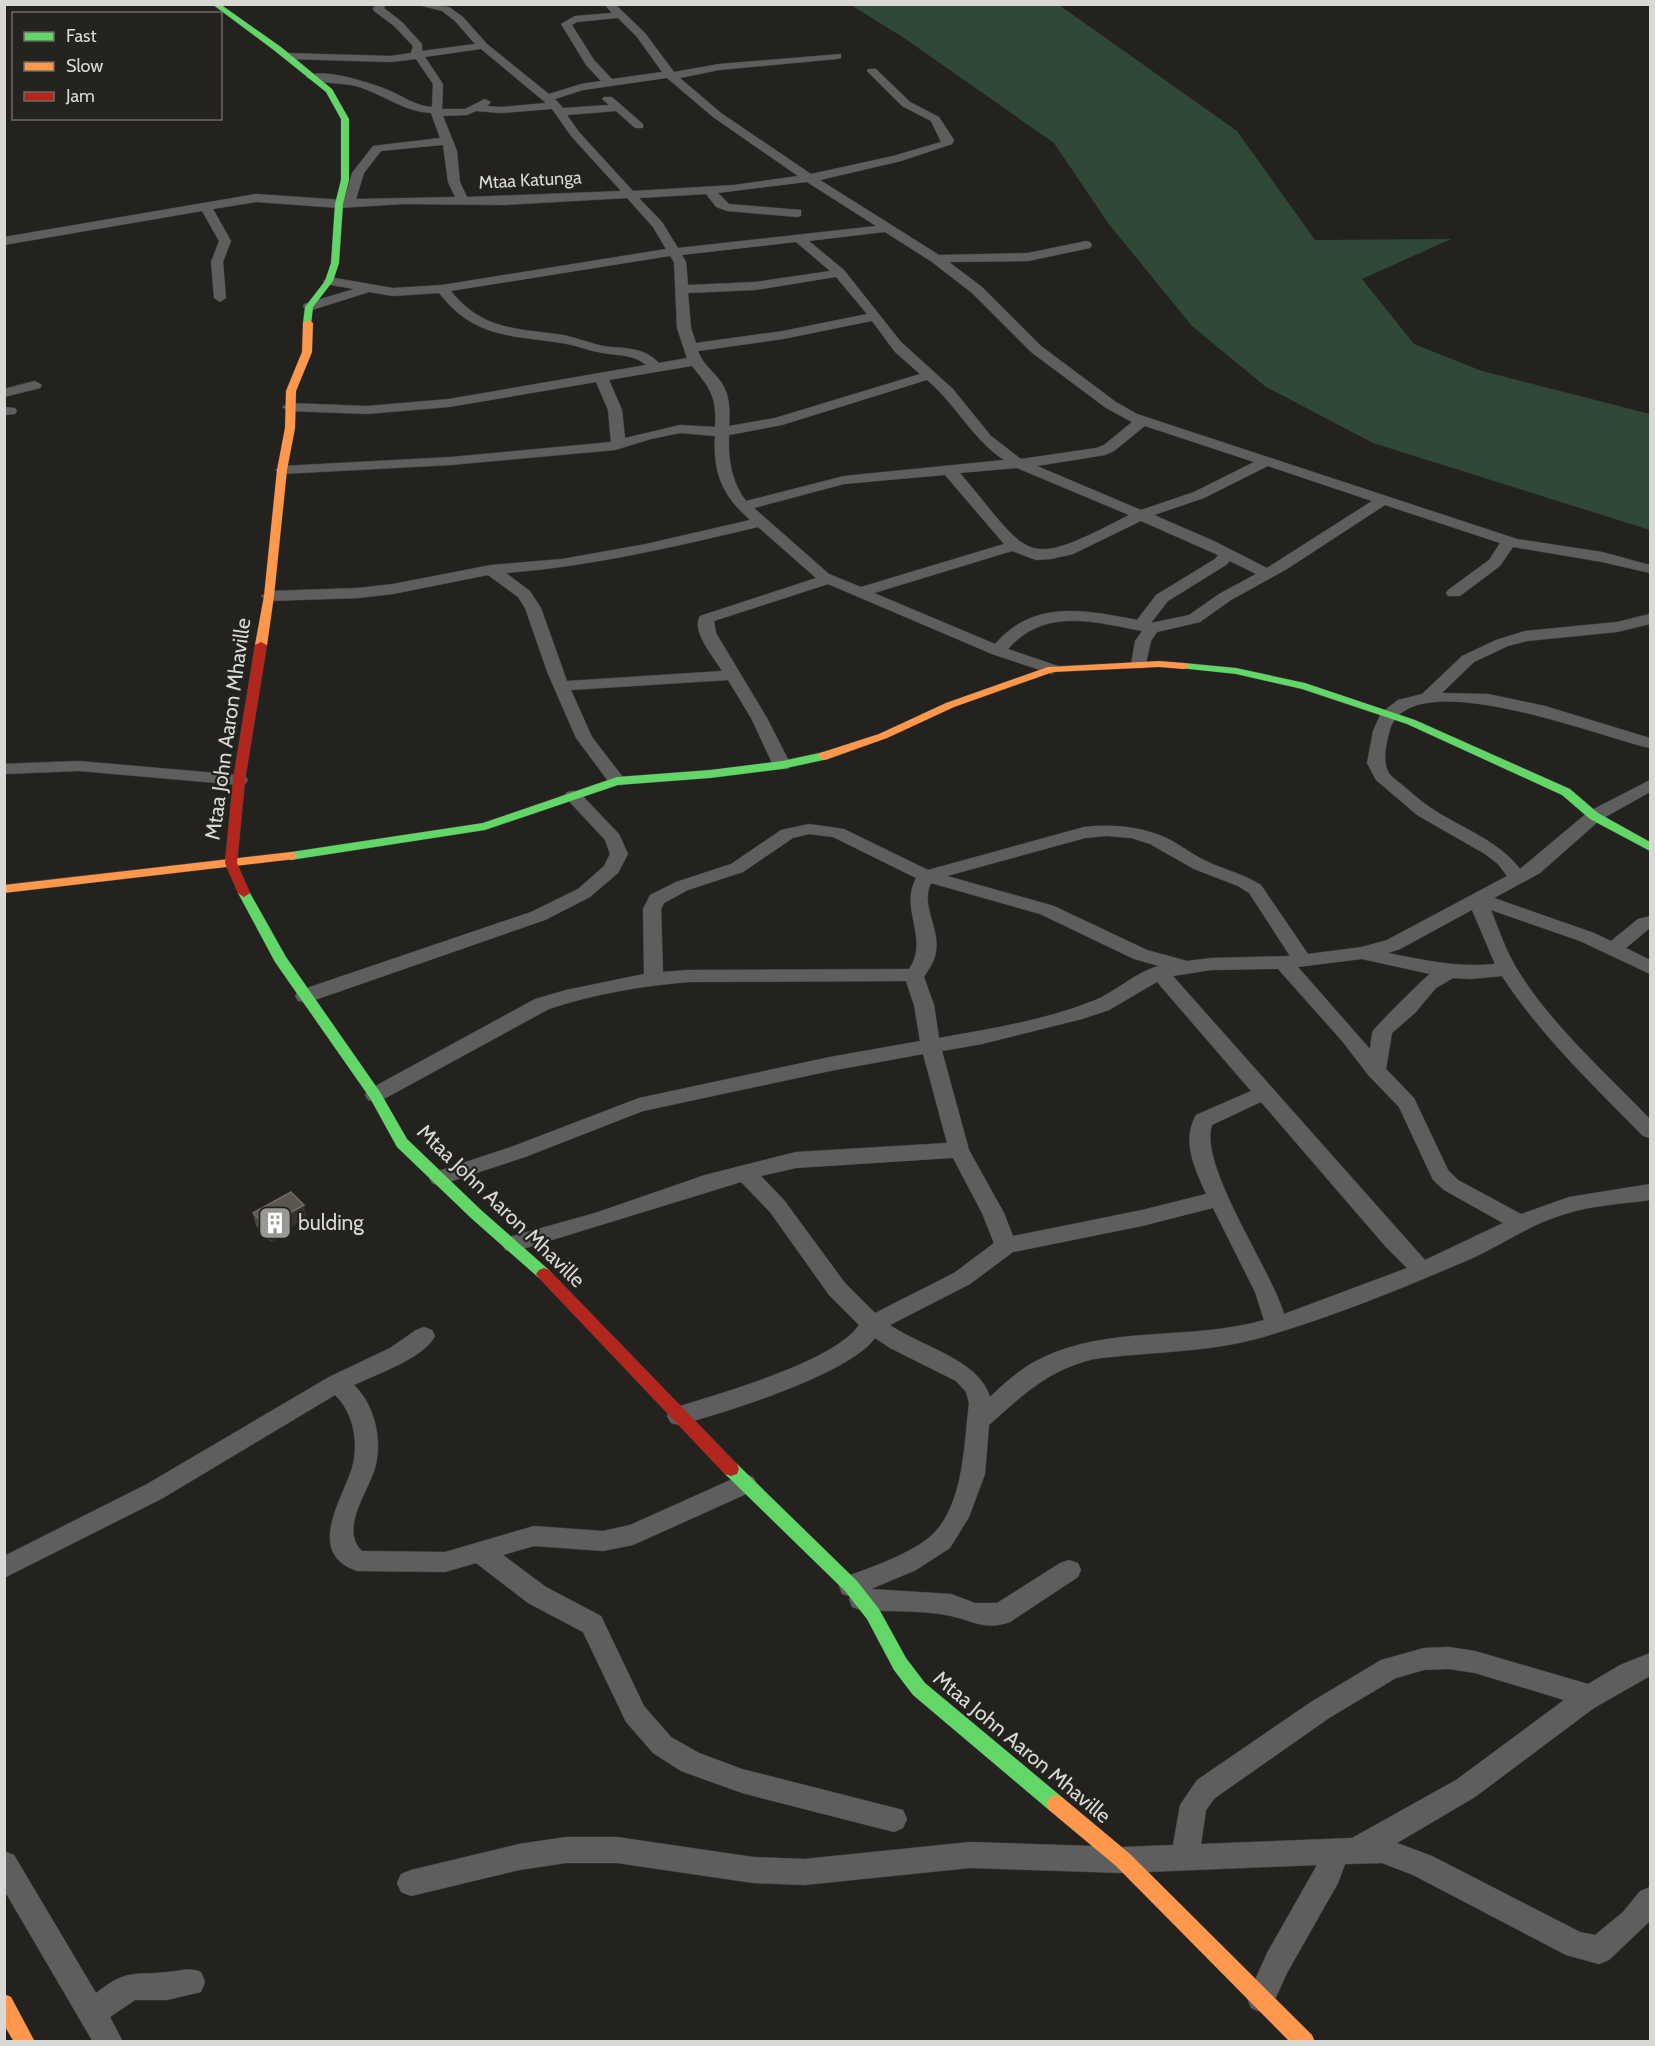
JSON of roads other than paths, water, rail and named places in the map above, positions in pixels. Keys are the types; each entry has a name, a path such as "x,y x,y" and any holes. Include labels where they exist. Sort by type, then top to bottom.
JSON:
{"main road":[{"path":"215,4 329,91 345,119 344,204 335,263 329,280 309,307"},
{"name":"Mtaa John Aaron Mhaville","path":"309,307 307,352 291,392 290,428 282,470 269,596 239,780 231,863 249,908 305,996 375,1095 402,1143 476,1214 513,1244 745,1484 856,1592 873,1614 900,1664 919,1689 1123,1860 1305,2042"},
{"path":"4,889 330,852 485,826 617,781 710,774 782,765 856,746 950,705 1052,669 1159,664 1236,671 1305,686 1389,713 1566,792 1594,816 1650,847"},
{"path":"4,2004 26,2042"}],"street":[{"path":"381,4 378,9 398,24 418,46 417,56 438,84 439,95 436,111 451,151 454,182 463,200"},
{"path":"420,4 441,6 449,11 483,46 553,105 575,134 658,225 680,261 683,318 692,355 717,387 723,409 721,460 732,491 743,506 814,570 830,579 998,651 1052,669"},
{"path":"639,126 608,99 605,83 566,24 570,20 595,17 614,9 641,34 670,75 717,115 809,178 936,259 977,290 1036,349 1111,405 1143,420 1509,541 1602,557 1650,569"},
{"path":"286,56 365,59 417,56 483,46"},
{"path":"553,105 605,83 719,67 837,56"},
{"name":"Mtaa Katunga","path":"4,241 256,198 344,204 403,200 504,201 709,190 809,178 897,159 946,144 948,140 935,119 906,104 872,71"},
{"path":"311,76 332,77 363,85 387,94 409,107 436,111 466,112 487,101"},
{"path":"475,108 494,110 553,105 618,108"},
{"path":"344,204 358,173 377,148 446,141"},
{"path":"709,190 720,204 727,207 797,213"},
{"path":"205,206 225,241 218,262 220,298"},
{"path":"329,280 393,292 442,289 675,252 889,228"},
{"path":"798,238 840,273 876,316 885,333 947,391 965,417 1000,453 1018,463 1227,553 1268,574"},
{"path":"936,259 1028,257 1086,245"},
{"path":"682,289 755,286 840,273"},
{"path":"309,307 369,288"},
{"path":"442,289 460,312 484,325 520,336 562,339 603,350 639,354 647,357 656,368"},
{"path":"289,407 367,410 449,403 656,368 692,355 876,316"},
{"path":"282,470 461,460 618,445 648,435 680,429 722,432 777,422 882,392 929,375"},
{"path":"601,378 609,391 616,416 618,445"},
{"path":"4,393 35,385"},
{"path":"743,506 844,480 1018,463 1100,452 1109,448 1143,420"},
{"path":"949,470 1014,546 1036,555 1051,554 1111,533 1140,515 1187,500 1267,461"},
{"path":"998,651 1025,625 1049,618 1104,618 1147,627 1194,619 1225,597 1268,574 1383,500"},
{"path":"269,596 393,590 491,570 562,564 615,555 760,522"},
{"path":"1454,593 1495,563 1509,541"},
{"path":"860,591 1014,546"},
{"path":"1139,665 1147,627 1162,598 1221,562 1227,553"},
{"path":"491,570 524,594 533,608 561,686 584,738 617,781"},
{"path":"782,765 759,718 708,633 705,625 706,619 830,579"},
{"path":"1428,698 1468,658 1502,643 1525,636 1617,627 1650,619"},
{"path":"561,686 732,675"},
{"path":"1518,878 1504,860 1491,850 1423,811 1382,776 1376,763 1381,731 1389,713 1404,704 1428,698 1488,699 1539,710 1650,743"},
{"path":"4,769 80,766 239,780"},
{"path":"439,1178 519,1152 639,1105 819,1066 931,1046 1075,1014 1102,1005 1160,972 1211,964 1303,961 1362,953 1393,945 1518,878 1543,862 1594,816 1650,785"},
{"path":"305,996 538,916 584,893 612,869 619,854 613,838 573,796"},
{"path":"654,979 652,909 656,899 682,886 737,868 787,834 809,829 838,833 926,876 1047,910 1141,955 1186,967"},
{"path":"914,977 927,959 929,943 918,897 919,885 926,876 1084,833 1119,830 1144,835 1200,865 1256,889 1303,961"},
{"path":"1477,899 1553,924 1650,968"},
{"path":"1477,899 1507,969 1560,1036 1650,1131"},
{"path":"1612,949 1645,923 1650,922"},
{"path":"1362,953 1450,971 1470,973 1507,969"},
{"path":"1282,963 1349,1036 1376,1071 1407,1103 1440,1175 1451,1185 1522,1224"},
{"path":"1376,1071 1383,1031 1408,1008 1428,983 1450,971"},
{"path":"1160,972 1422,1270"},
{"path":"375,1095 542,1004 566,996 654,979 688,976 899,974 914,977"},
{"path":"914,977 924,1005 931,1046 959,1150 993,1213 1006,1245"},
{"path":"1264,1093 1203,1120 1199,1124 1201,1148 1218,1199 1266,1292 1276,1323"},
{"path":"513,1244 600,1220 661,1197 745,1173 813,1157 959,1150"},
{"path":"745,1173 777,1206 837,1289 872,1324 898,1342 964,1375 976,1388 980,1403 972,1474 966,1496 957,1517 941,1542 856,1592"},
{"path":"979,1420 1050,1363 1103,1349 1212,1340 1241,1335 1343,1302 1469,1251 1554,1209 1576,1202 1650,1192"},
{"path":"680,1416 729,1402 820,1365 861,1340 872,1324 980,1267 1006,1245 1142,1218 1218,1199"},
{"path":"4,1568 155,1491 337,1383 398,1354 424,1336"},
{"path":"337,1383 353,1398 363,1418 364,1465 342,1521 341,1535 350,1557 365,1563 445,1562 534,1536 603,1541 624,1537 745,1484"},
{"path":"478,1551 537,1595 592,1624 635,1714 662,1745 690,1762 742,1781 894,1819"},
{"path":"856,1592 951,1605 975,1614 1001,1614 1069,1570"},
{"path":"1185,1858 1193,1805 1206,1789 1320,1710 1390,1668 1424,1659 1449,1658 1475,1662 1592,1697"},
{"path":"1261,1998 1277,1963 1323,1883 1345,1851 1419,1817 1478,1780 1592,1697 1634,1670 1650,1664"},
{"path":"411,1883 519,1857 566,1850 617,1850 753,1870 804,1872 970,1855 1123,1860 1382,1850 1422,1865 1576,1945 1599,1950 1633,1921 1650,1900"},
{"path":"6,1871 109,2042"},
{"path":"93,2012 124,1989 135,1986 167,1986 191,1982"}],"place":[{"name":"bulding","path":"275,1223"}]}
